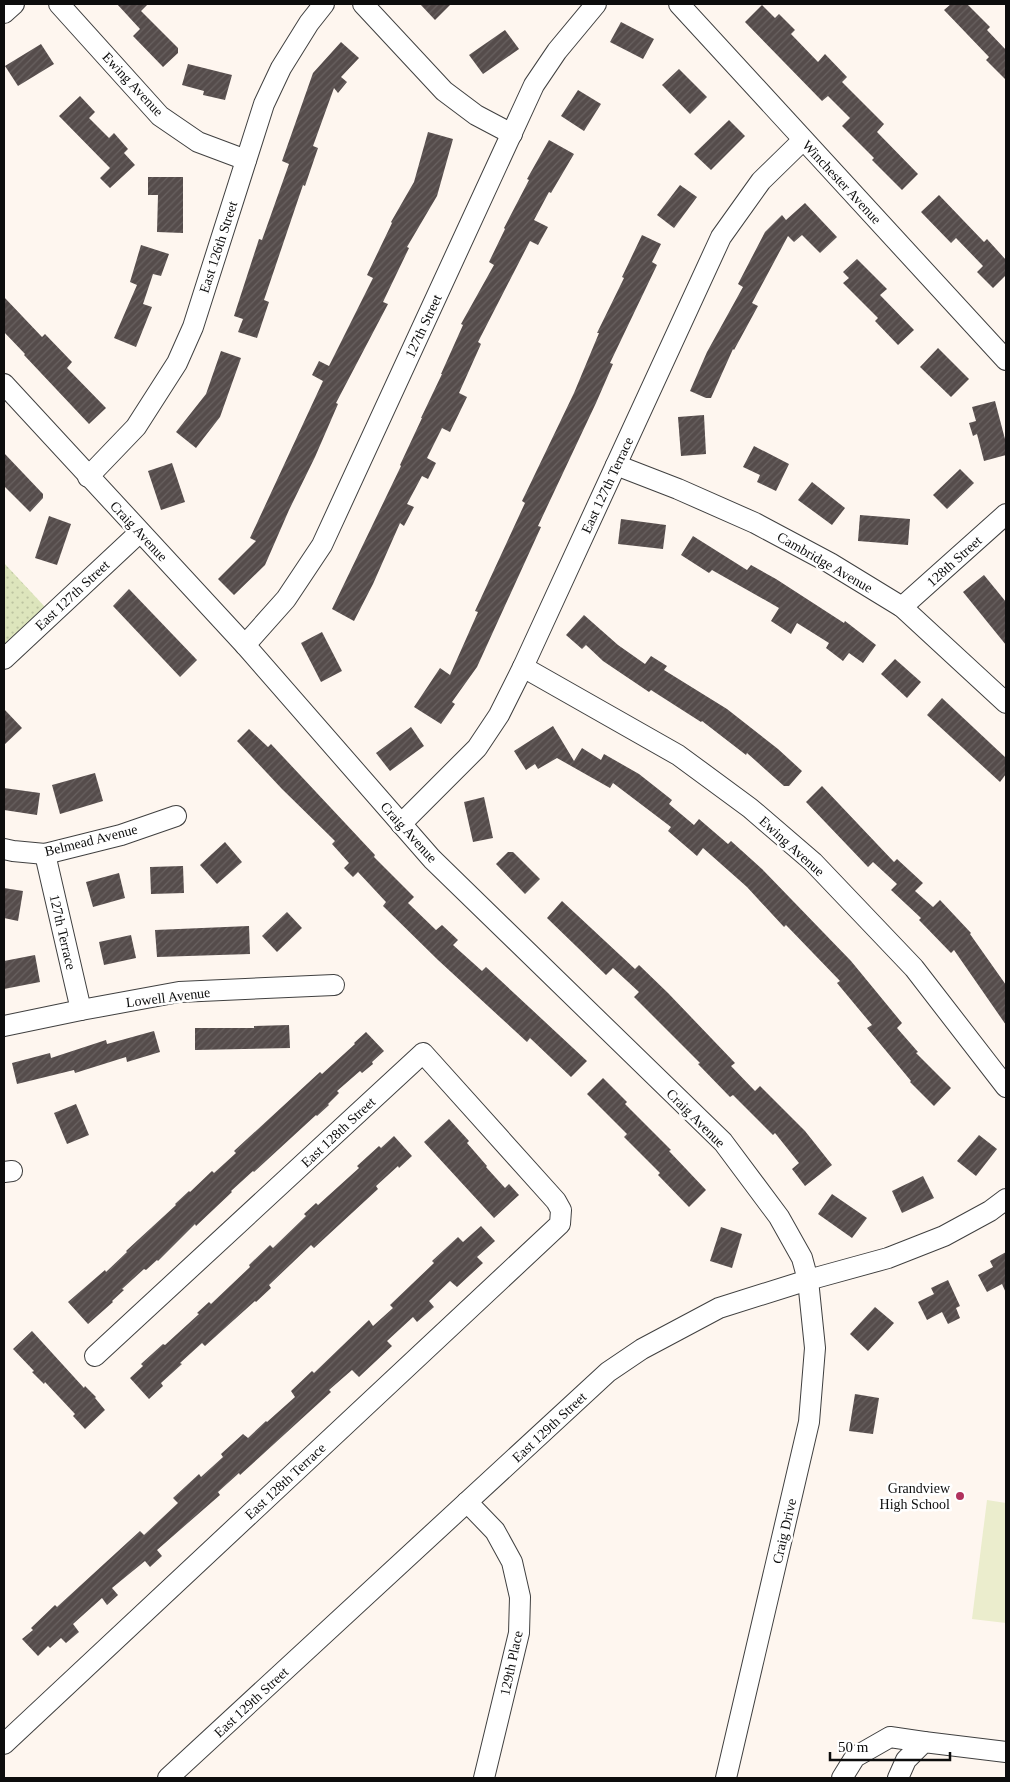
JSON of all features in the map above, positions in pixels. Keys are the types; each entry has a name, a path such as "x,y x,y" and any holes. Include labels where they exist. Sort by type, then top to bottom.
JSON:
{"street":[{"path":"4,13 14,4"},
{"name":"Ewing Avenue","path":"59,4 160,116 198,142 246,160"},
{"name":"East 126th Street","path":"88,477 136,427 177,363 193,326 264,104 281,68 309,23 324,4"},
{"path":"363,4 444,91 476,115 512,134"},
{"name":"127th Street","path":"245,645 286,599 322,545 534,85 557,51 596,4"},
{"name":"Winchester Avenue","path":"678,4 1006,360"},
{"name":"East 127th Terrace","path":"401,824 477,748 499,715 523,667 721,237 761,180 803,140"},
{"name":"Craig Avenue","path":"4,384 245,645 432,859 722,1142 779,1217 802,1258 808,1280"},
{"name":"Cambridge Avenue","path":"616,465 678,489 755,523 830,563 902,608 1006,703"},
{"name":"128th Street","path":"902,608 1006,514"},
{"name":"East 127th Street","path":"4,659 140,532"},
{"name":"Ewing Avenue","path":"523,667 678,755 750,808 813,862 914,968 1006,1088"},
{"name":"Belmead Avenue","path":"4,849 45,854 121,835 176,816"},
{"name":"127th Terrace","path":"45,854 81,1010"},
{"name":"Lowell Avenue","path":"4,1026 179,992 334,985"},
{"name":"East 128th Street","path":"94,1356 423,1053 556,1201 561,1210 561,1215"},
{"name":"East 129th Street","path":"168,1778 608,1372 642,1349 719,1308 808,1280 888,1258 944,1236 1006,1200"},
{"name":"East 128th Terrace","path":"4,1744 560,1224 561,1215"},
{"name":"Craig Drive","path":"726,1778 809,1422 815,1348 808,1280"},
{"name":"129th Place","path":"467,1502 495,1531 512,1562 520,1597 519,1633 484,1778"},
{"path":"842,1778 855,1757 890,1737 1006,1752"},
{"path":"898,1778 906,1760 924,1742"}],"green space":[{"path":"4,563 45,607 4,645"},
{"path":"987,1500 1006,1503 1006,1623 972,1619"}],"building":[{"path":"117,4 148,4 141,11 178,48 178,53 163,67 133,36 140,29"},
{"path":"420,4 451,4 435,20"},
{"path":"951,4 967,4 990,27 987,30 1006,50 1006,80 986,60 989,57 944,10"},
{"path":"762,5 775,18 779,14 795,30 791,34 818,62 825,54 847,77 842,82 884,124 877,132 918,174 902,190 842,126 850,118 828,96 822,101 745,22"},
{"path":"621,22 654,39 643,59 610,42"},
{"path":"505,30 519,49 483,74 469,55"},
{"path":"341,42 359,58 341,77 347,82 338,93 334,88 313,146 318,148 305,186 303,185 264,300 269,302 257,338 238,332 243,319 234,316 259,239 262,240 289,164 282,161 313,73"},
{"path":"41,44 54,64 18,86 5,66"},
{"path":"188,64 232,75 225,100 203,95 204,91 182,85"},
{"path":"679,69 707,97 690,114 662,85"},
{"path":"578,90 601,104 584,131 561,116"},
{"path":"80,96 95,112 89,118 109,138 114,133 128,149 124,153 135,165 110,188 100,178 110,168 59,116"},
{"path":"729,120 745,136 711,170 694,154"},
{"path":"428,132 453,139 437,196 407,247 409,248 383,302 388,304 336,403 338,404 315,457 265,565 234,595 218,579 256,541 250,538 323,381 312,375 319,361 329,366 373,278 367,275 391,222 414,182"},
{"path":"549,140 574,154 551,193 549,192 534,220 548,227 538,245 530,241 478,342 481,344 459,393 467,397 450,432 442,428 427,458 436,463 428,479 422,476 407,504 414,507 404,526 400,523 354,621 332,609 401,466 463,325 461,324 494,265 489,262 504,228 529,180 527,179"},
{"path":"148,177 183,177 183,233 157,232 158,195 148,195"},
{"path":"680,185 697,197 674,228 657,215"},
{"path":"939,195 984,242 987,239 1006,260 1006,275 993,288 977,272 983,266 956,238 951,243 921,212"},
{"path":"805,203 837,237 820,253 802,235 794,242 788,236 752,303 758,306 733,349 711,398 706,398 690,391 707,352 743,287 738,284 765,232 782,215 786,220"},
{"path":"642,235 661,244 652,262 657,265 610,363 613,364 596,403 538,526 541,527 477,667 452,702 455,704 441,724 414,707 440,668 450,675 478,612 475,611 525,503 522,501 574,393 599,333 597,333 624,278 622,277"},
{"path":"141,245 169,254 161,276 153,274 143,304 152,307 136,347 114,338 137,285 130,282"},
{"path":"857,259 887,289 880,295 914,330 898,345 875,321 878,318 843,283 849,278 843,272"},
{"path":"4,297 42,337 45,334 72,362 67,368 106,408 89,424 4,332"},
{"path":"938,348 969,379 951,397 920,367"},
{"path":"221,351 241,358 220,417 196,448 176,432 206,394"},
{"path":"995,401 1006,443 1006,455 984,461 977,434 973,436 969,423 976,421 972,407"},
{"path":"704,415 706,454 681,456 678,417"},
{"path":"754,446 789,464 776,491 757,482 760,475 743,467"},
{"path":"4,453 43,494 43,498 30,512 4,486"},
{"path":"172,463 185,502 161,510 148,471"},
{"path":"960,469 974,483 947,509 933,495"},
{"path":"812,482 845,508 832,525 798,500"},
{"path":"860,515 910,519 908,545 858,541"},
{"path":"49,516 71,524 57,565 35,558"},
{"path":"621,519 666,525 663,549 618,544"},
{"path":"693,536 747,570 751,565 776,579 844,623 845,621 876,645 863,663 849,653 843,661 826,648 829,643 797,623 791,634 771,621 779,608 712,570 709,573 681,555"},
{"path":"984,575 1006,602 1006,645 963,592"},
{"path":"129,589 197,660 180,677 113,606"},
{"path":"584,615 618,645 645,664 651,656 667,666 664,670 727,709 778,749 802,771 789,786 784,786 747,753 746,755 702,721 651,690 649,692 603,661 586,645 582,649 566,635"},
{"path":"322,632 342,671 321,682 301,643"},
{"path":"895,659 921,682 907,698 881,674"},
{"path":"942,698 1006,758 1006,774 1000,782 927,715"},
{"path":"4,709 22,728 4,745"},
{"path":"553,726 574,761 582,748 601,760 604,754 639,774 672,800 669,804 694,825 699,819 728,844 731,841 762,869 851,961 902,1023 897,1028 918,1052 916,1053 951,1088 934,1106 910,1082 867,1028 872,1025 837,983 840,981 786,925 784,927 747,887 703,848 697,856 668,831 671,827 613,783 610,788 557,758 538,769 535,764 526,770 514,751"},
{"path":"411,727 424,746 390,771 376,753"},
{"path":"249,729 268,747 271,744 375,855 374,857 414,897 408,903 436,930 442,925 458,940 453,945 482,971 486,967 587,1061 571,1077 530,1038 527,1042 438,960 383,906 386,902 358,872 353,877 344,868 349,863 332,844 335,841 237,741"},
{"path":"95,773 103,801 60,814 52,785"},
{"path":"822,786 894,862 897,859 923,883 915,891 933,907 940,900 971,933 1006,985 1006,1025 954,950 951,953 919,920 921,918 891,890 897,884 873,862 868,867 806,802"},
{"path":"4,788 40,793 37,815 4,810"},
{"path":"484,797 493,838 473,842 464,802"},
{"path":"225,842 242,862 217,884 200,865"},
{"path":"508,852 513,852 540,879 525,894 496,864"},
{"path":"183,866 184,893 151,894 150,867"},
{"path":"119,873 125,898 93,907 86,882"},
{"path":"4,888 23,891 18,921 4,918"},
{"path":"562,901 635,969 639,965 668,993 735,1063 731,1066 755,1091 760,1086 805,1131 832,1165 805,1186 792,1169 799,1163 775,1133 773,1135 733,1095 730,1097 698,1064 700,1063 634,997 639,992 613,968 606,975 547,918"},
{"path":"287,912 302,928 277,952 262,936"},
{"path":"249,926 250,954 157,957 155,930"},
{"path":"131,935 136,958 104,965 99,942"},
{"path":"35,955 40,982 4,989 4,961"},
{"path":"289,1025 290,1048 195,1050 195,1028 254,1028 254,1026"},
{"path":"154,1031 160,1052 127,1062 126,1057 75,1073 74,1070 17,1084 12,1063 50,1053 51,1058 106,1040 107,1044"},
{"path":"366,1032 384,1051 372,1062 373,1064 362,1073 360,1071 337,1091 339,1093 329,1105 231,1191 158,1261 146,1270 144,1269 122,1289 124,1290 113,1302 88,1324 68,1302 105,1270 106,1272 189,1191 212,1171 214,1173 236,1153 234,1151 320,1072 322,1074"},
{"path":"603,1078 706,1190 689,1207 658,1175 660,1173 624,1137 627,1134 587,1094"},
{"path":"76,1104 89,1135 67,1144 54,1113"},
{"path":"449,1119 469,1141 467,1143 505,1188 509,1184 519,1195 494,1218 424,1142"},
{"path":"979,1135 997,1149 976,1176 957,1161"},
{"path":"394,1136 412,1156 376,1186 378,1189 314,1248 311,1245 269,1285 271,1288 256,1302 205,1346 202,1343 180,1363 182,1364 161,1383 163,1386 149,1399 130,1378 143,1366 141,1364 199,1314 197,1313 209,1302 211,1304 270,1245 273,1248 306,1216 304,1214 316,1203 318,1205 359,1168 357,1166 379,1146 381,1148"},
{"path":"923,1176 934,1198 902,1213 892,1191"},
{"path":"832,1194 867,1218 852,1238 818,1214"},
{"path":"481,1226 495,1241 477,1257 483,1263 457,1287 450,1281 429,1301 434,1307 417,1322 413,1317 387,1341 392,1346 359,1377 352,1370 329,1390 331,1392 240,1475 239,1473 218,1492 220,1495 157,1550 162,1556 150,1567 145,1561 112,1588 118,1595 107,1605 102,1598 73,1624 79,1632 66,1643 61,1638 50,1648 48,1646 38,1656 22,1639 33,1630 31,1628 55,1605 57,1607 140,1531 144,1535 178,1503 173,1498 199,1474 201,1477 223,1457 221,1454 243,1434 248,1438 295,1397 291,1391 312,1371 314,1373 369,1320 373,1326 393,1308 390,1305 458,1237 463,1242"},
{"path":"721,1227 742,1234 732,1268 710,1261"},
{"path":"1006,1252 1006,1293 1002,1284 987,1292 978,1275 993,1267 990,1261"},
{"path":"948,1280 960,1306 956,1308 960,1318 948,1324 942,1312 927,1320 918,1302 934,1294 931,1288"},
{"path":"875,1307 894,1323 868,1351 850,1334"},
{"path":"32,1331 84,1388 85,1386 96,1397 105,1410 85,1429 73,1416 75,1414 45,1382 44,1384 32,1372 34,1371 13,1349"},
{"path":"855,1394 879,1398 873,1434 849,1431"}],"place":[{"name":"Grandview High School","path":"960,1496"}]}
